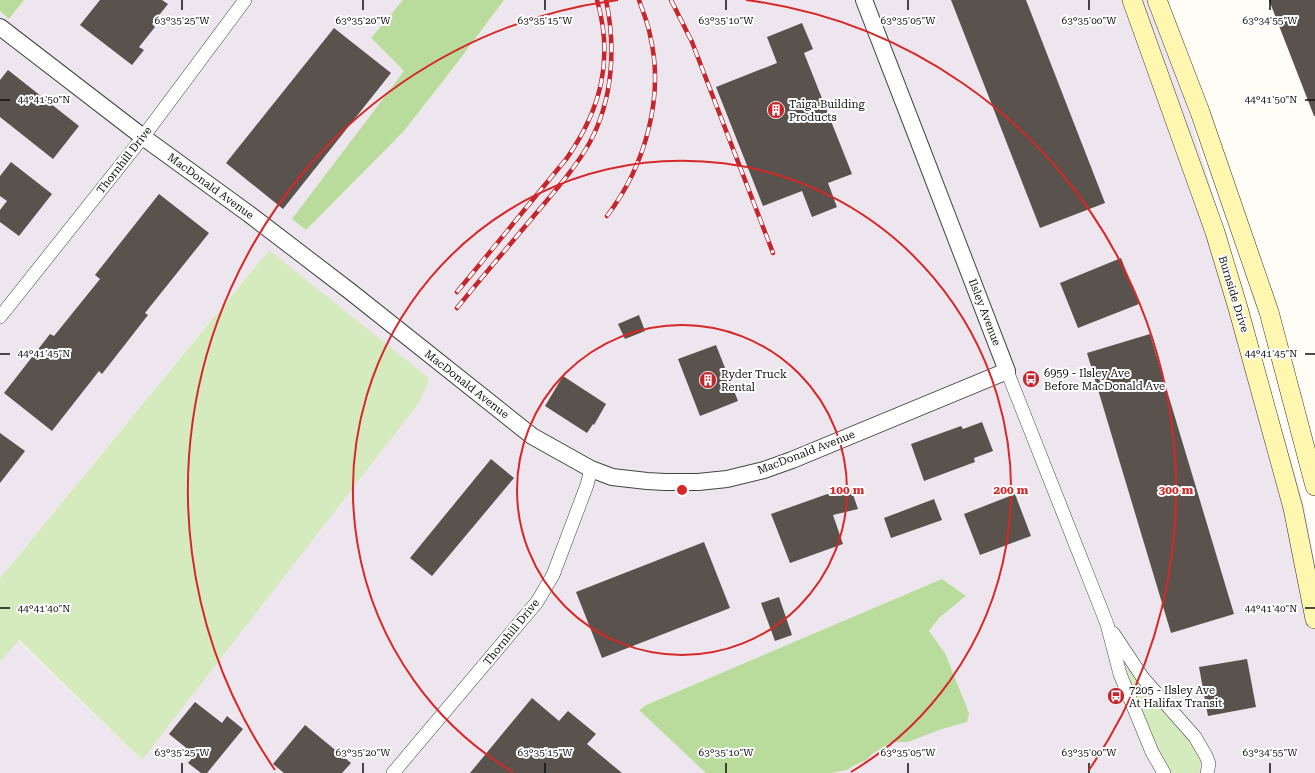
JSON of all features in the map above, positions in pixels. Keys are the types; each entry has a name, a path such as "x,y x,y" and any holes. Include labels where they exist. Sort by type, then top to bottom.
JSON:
{"main road":[{"name":"Burnside Drive","path":"1132,0 1215,232 1238,308 1293,508 1315,619"},
{"path":"1157,0 1200,112 1269,312 1315,486"}],"street":[{"name":"Thornhill Drive","path":"0,317 143,137 245,0"},
{"name":"Ilsley Avenue","path":"864,0 1007,372 1107,624 1120,674 1152,752 1164,773"},
{"name":"MacDonald Avenue","path":"0,27 143,137 254,218 351,292 532,436 591,469 612,477 665,482 698,482 727,479 764,470 1007,372"},
{"name":"Thornhill Drive","path":"393,773 537,602 553,575 587,485 591,469"},
{"name":"Ilsley Avenue","path":"1107,624 1143,678 1195,736 1209,764 1207,773"}],"shaded area":[{"path":"24,0 403,0 371,38 404,71 293,219 306,230 404,131 504,0 1149,0 1174,62 1304,505 1315,564 1315,773 831,773 847,770 867,760 871,755 892,742 908,742 942,729 950,666 945,653 929,631 940,617 966,596 942,579 639,709 706,773 0,773 0,662 18,640 142,760 269,250 0,578 0,11 10,18"}],"green space":[{"path":"0,0 24,0 9,19 0,11"},
{"path":"403,0 504,0 404,131 306,230 292,219 404,71 371,38"},
{"path":"269,250 430,379 418,404 142,760 19,640 0,662 0,578"},
{"path":"942,579 966,596 940,617 929,631 945,653 969,713 967,722 942,729 908,742 892,742 871,755 867,760 847,770 831,773 706,773 639,710 646,705"},
{"path":"1129,668 1191,742 1200,761 1199,773 1172,773 1161,759 1126,669"}],"building":[{"path":"100,0 162,0 168,4 152,24 155,27 139,47 144,50 132,65 80,25"},
{"path":"951,0 1026,0 1105,203 1040,228"},
{"path":"1269,0 1315,0 1315,116 1314,116"},
{"name":"Taiga Building Products","path":"802,23 813,49 804,53 852,174 828,183 837,207 812,217 802,191 763,206 716,87 777,63 767,37"},
{"path":"334,28 391,73 283,209 226,163"},
{"path":"8,70 79,126 53,159 0,117 0,80"},
{"path":"11,162 52,194 19,236 0,222 0,210 7,201 0,196 0,176"},
{"path":"159,194 209,233 145,313 148,315 102,374 99,371 52,431 4,393 50,334 54,336 100,279 95,275"},
{"path":"1121,258 1139,304 1078,328 1060,283"},
{"path":"639,315 645,331 625,339 618,324"},
{"path":"1150,334 1234,614 1171,633 1087,353"},
{"name":"Ryder Truck Rental","path":"716,345 738,401 700,416 678,359"},
{"path":"563,376 606,404 594,425 593,424 587,433 545,406"},
{"path":"982,422 993,451 974,458 975,462 924,481 911,444 961,426 963,429"},
{"path":"0,433 25,451 0,483"},
{"path":"491,459 514,478 432,576 410,558"},
{"path":"850,486 858,509 833,515 843,544 790,563 771,514"},
{"path":"1015,494 1031,536 980,555 964,514"},
{"path":"934,499 942,520 891,538 884,518"},
{"path":"704,542 730,608 602,658 576,592"},
{"path":"779,597 792,635 775,641 761,603"},
{"path":"1247,659 1256,707 1208,716 1199,667"},
{"path":"532,698 559,721 568,711 596,734 587,744 622,773 470,773"},
{"path":"195,702 222,723 227,716 243,729 207,773 201,773 188,763 195,755 169,734"},
{"path":"305,725 351,763 342,773 284,773 273,764"}],"railway":[{"path":"457,292 567,158 579,140 596,102 604,63 602,22 597,0"},
{"path":"457,308 563,181 578,162 590,142 598,125 608,91 611,36 606,0"},
{"path":"607,216 632,175 641,153 653,106 655,82 654,59 648,26 639,0"},
{"path":"671,0 692,42 773,253"}],"place":[{"name":"Taiga Building Products","path":"776,110"},
{"name":"6959 - Ilsley Ave Before MacDonald Ave","path":"1031,379"},
{"name":"Ryder Truck Rental","path":"708,380"},
{"name":"7205 - Ilsley Ave At Halifax Transit","path":"1116,696"}]}
